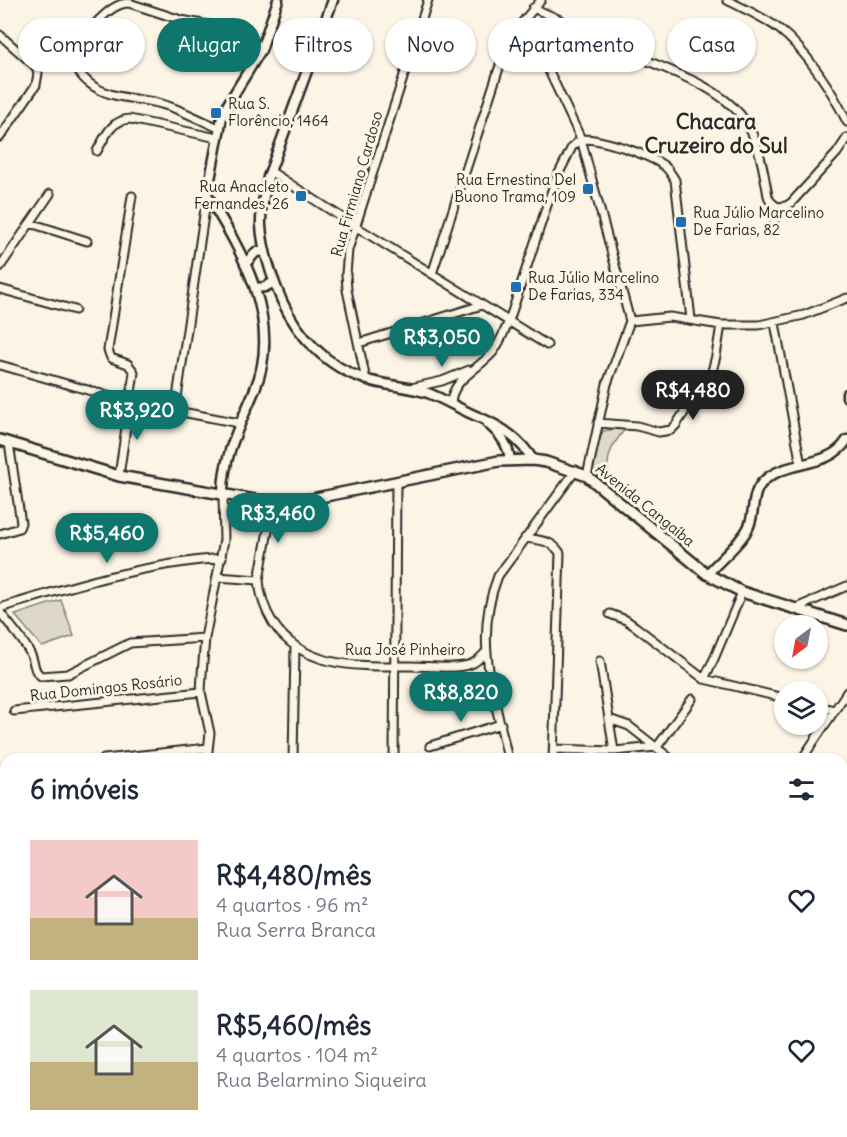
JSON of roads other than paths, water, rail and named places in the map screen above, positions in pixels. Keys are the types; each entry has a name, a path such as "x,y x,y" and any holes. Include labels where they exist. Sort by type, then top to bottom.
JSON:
{"main road":[{"path":"4,442 119,476 223,494"},
{"name":"Avenida Cangaíba","path":"223,494 273,503 301,501 472,466 510,460 533,460 576,470 587,476 707,574 742,592 847,625"}],"street":[{"path":"175,411 219,128 228,104 263,47 278,0"},
{"path":"333,0 270,171 263,203 261,226 266,251 274,282 287,312 306,338 326,358 345,370 366,380 426,392 451,403 508,432 525,447 533,460"},
{"name":"Rua Firmiano Cardoso","path":"366,380 349,305 346,274 348,250 428,0"},
{"path":"526,18 541,0"},
{"path":"727,0 769,22 789,38 828,89 847,122"},
{"path":"219,128 167,105 98,89 78,70 76,62 78,45 102,17 122,3 129,3 181,20 219,27 263,47"},
{"path":"533,9 692,81 722,97 741,116 754,137 768,196 773,205 777,207 791,203 837,153 847,138"},
{"path":"0,34 31,62 38,72 36,85 0,137"},
{"path":"432,274 498,72"},
{"path":"549,72 581,139 630,321 607,384 587,476"},
{"path":"97,151 109,130 122,120 130,119 217,138"},
{"path":"451,403 459,383 480,365 501,340 555,181 572,147 581,139 604,141 662,164 670,171 675,180 691,319"},
{"path":"270,171 547,345"},
{"path":"0,267 50,194"},
{"path":"207,195 229,230 255,288 265,356 255,389 239,423 226,461 222,558 205,638 201,692 210,733 208,753"},
{"path":"119,476 133,369 128,364 111,358 108,350 132,196"},
{"path":"771,232 777,207"},
{"path":"30,223 87,241"},
{"path":"245,264 256,252 266,251"},
{"path":"255,288 274,282"},
{"path":"0,289 75,310"},
{"path":"630,321 670,317 721,325 775,323 804,315 847,298"},
{"path":"359,344 482,305"},
{"path":"775,323 801,465"},
{"path":"598,423 637,426 659,432 671,430 710,379 721,325"},
{"path":"0,365 130,402 239,423"},
{"path":"410,388 442,381 480,365"},
{"path":"480,418 503,438 510,460"},
{"path":"707,574 749,527 753,499 765,479 775,473 831,455 839,450 847,440"},
{"path":"0,534 19,528 21,523 4,442"},
{"name":"Rua José Pinheiro","path":"507,753 485,653 486,614 490,595 498,576 576,470"},
{"path":"394,753 396,483"},
{"path":"217,578 259,580 273,503"},
{"path":"525,538 550,542 560,553 554,753"},
{"path":"205,638 130,643 68,674 46,676 38,674 27,648 0,610 96,579 179,561 222,558"},
{"name":"Rua José Pinheiro","path":"259,580 260,590 270,618 284,638 295,648 325,662 395,666 464,666 475,662 485,653"},
{"path":"796,608 847,586"},
{"path":"704,679 742,592"},
{"path":"610,614 626,620 704,679 774,696"},
{"path":"293,753 295,648"},
{"path":"600,661 614,751"},
{"name":"Rua Domingos Rosário","path":"14,711 201,692"},
{"path":"806,753 847,692"},
{"path":"554,749 614,751 657,747 692,699"},
{"path":"828,708 834,710"},
{"path":"609,719 629,726 664,753"},
{"path":"430,746 501,724"},
{"path":"161,753 208,748"}],"place":[{"name":"Rua S. Florêncio, 1464","path":"216,113"},
{"name":"Rua Ernestina Del Buono Trama, 109","path":"588,189"},
{"name":"Rua Anacleto Fernandes, 26","path":"301,196"},
{"name":"Rua Júlio Marcelino De Farias, 82","path":"681,222"},
{"name":"Rua Júlio Marcelino De Farias, 334","path":"516,287"}],"district":[{"name":"Chacara Cruzeiro do Sul","path":"716,134"}]}
